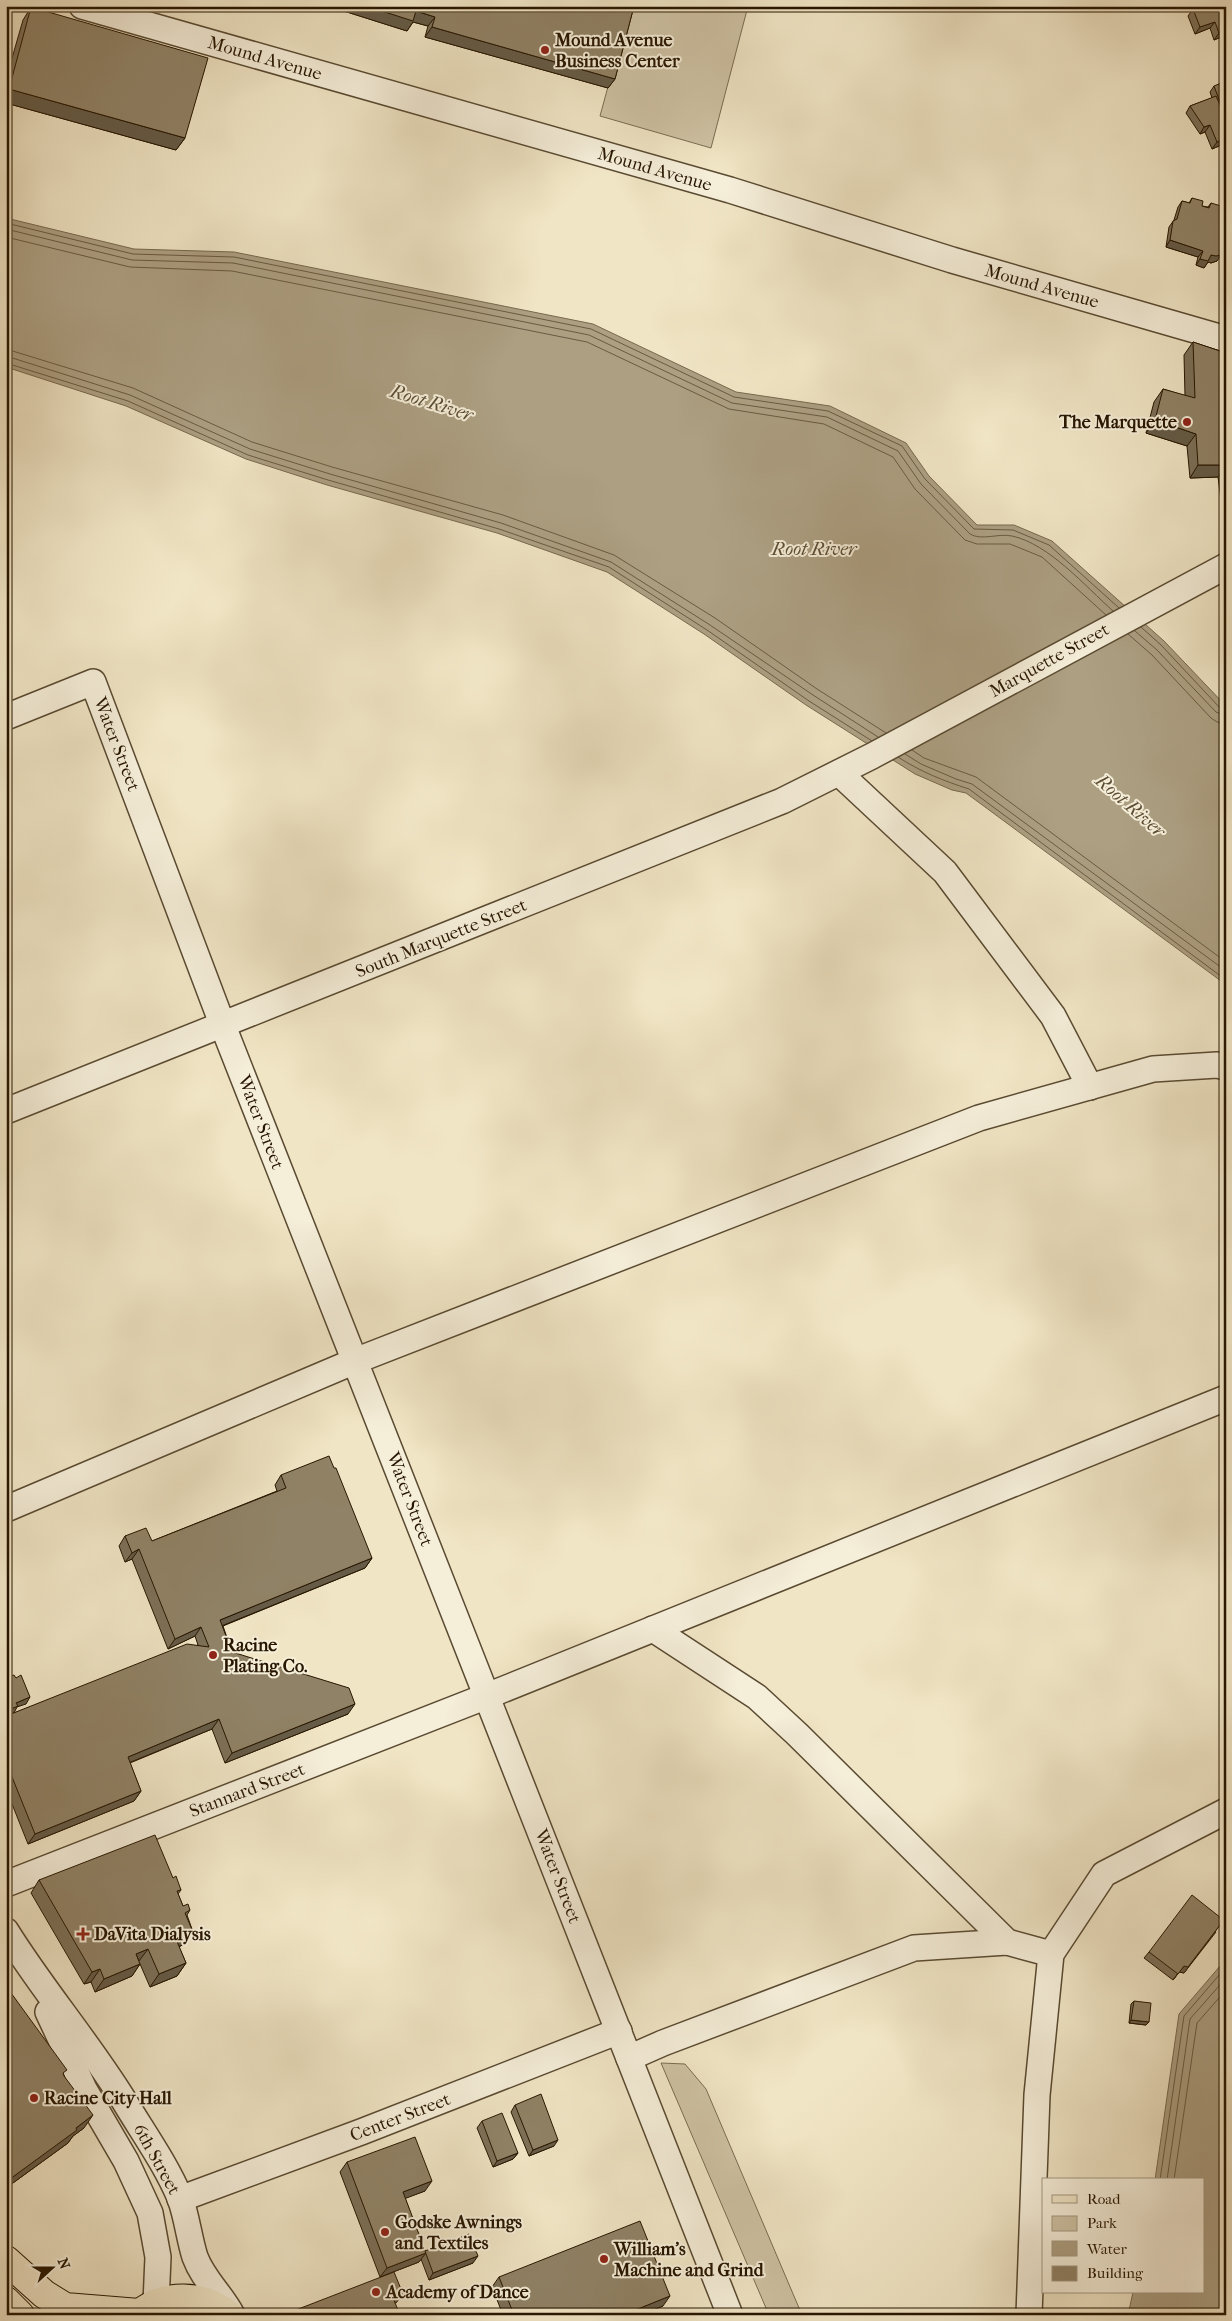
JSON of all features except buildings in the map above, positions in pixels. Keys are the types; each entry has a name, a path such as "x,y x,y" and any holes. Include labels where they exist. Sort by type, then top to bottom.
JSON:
{"main road":[{"path":"6,2260 44,2294 65,2307 144,2310 183,2298 210,2303 230,2315"},
{"path":"6,2301 20,2315"}],"street":[{"name":"Mound Avenue","path":"82,6 730,190 952,260 1226,339"},
{"name":"Marquette Street","path":"872,756 1226,566"},
{"name":"Water Street","path":"6,717 93,682 223,1026 730,2315"},
{"name":"South Marquette Street","path":"6,1111 782,802 872,756"},
{"path":"839,773 945,872 1053,1016 1090,1087"},
{"path":"6,1509 355,1361 978,1118 1153,1069 1217,1065 1226,1067"},
{"name":"Stannard Street","path":"6,1884 487,1696 1226,1398"},
{"path":"653,1629 757,1697 797,1734 1007,1942"},
{"path":"1029,2315 1037,2095 1051,1954 1104,1874 1226,1811"},
{"name":"6th Street","path":"6,1931 27,1964 108,2075 166,2172 180,2199 195,2257 204,2274 226,2303 230,2315"},
{"path":"629,2058 663,2043 914,1948 1007,1942 1051,1954"},
{"name":"6th Street","path":"27,1964 84,2089 126,2162 150,2213 158,2257 144,2310"},
{"name":"Center Street","path":"180,2199 361,2132 619,2031"}],"green space":[{"path":"630,6 748,6 711,148 600,116"},
{"path":"661,2063 685,2064 706,2089 802,2315 769,2315"}],"water":[{"name":"Root River","path":"6,218 134,249 234,252 593,324 736,392 830,406 906,443 929,476 977,525 1014,525 1052,541 1164,641 1226,706 1226,991 1221,981 966,793 952,790 915,774 806,705 704,634 607,572 497,533 327,485 246,459 126,406 6,367"},
{"path":"1226,1959 1226,2315 1128,2315 1133,2294 1204,2294 1204,2178 1155,2178 1179,2014"}],"place":[{"name":"Mound Avenue Business Center","path":"545,50"},
{"name":"The Marquette","path":"1187,422"},
{"name":"Racine Plating Co.","path":"213,1655"},
{"name":"DaVita Dialysis","path":"83,1934"},
{"name":"Racine City Hall","path":"34,2098"},
{"name":"Godske Awnings and Textiles","path":"385,2232"},
{"name":"William's Machine and Grind","path":"604,2259"},
{"name":"Academy of Dance","path":"376,2292"}]}
